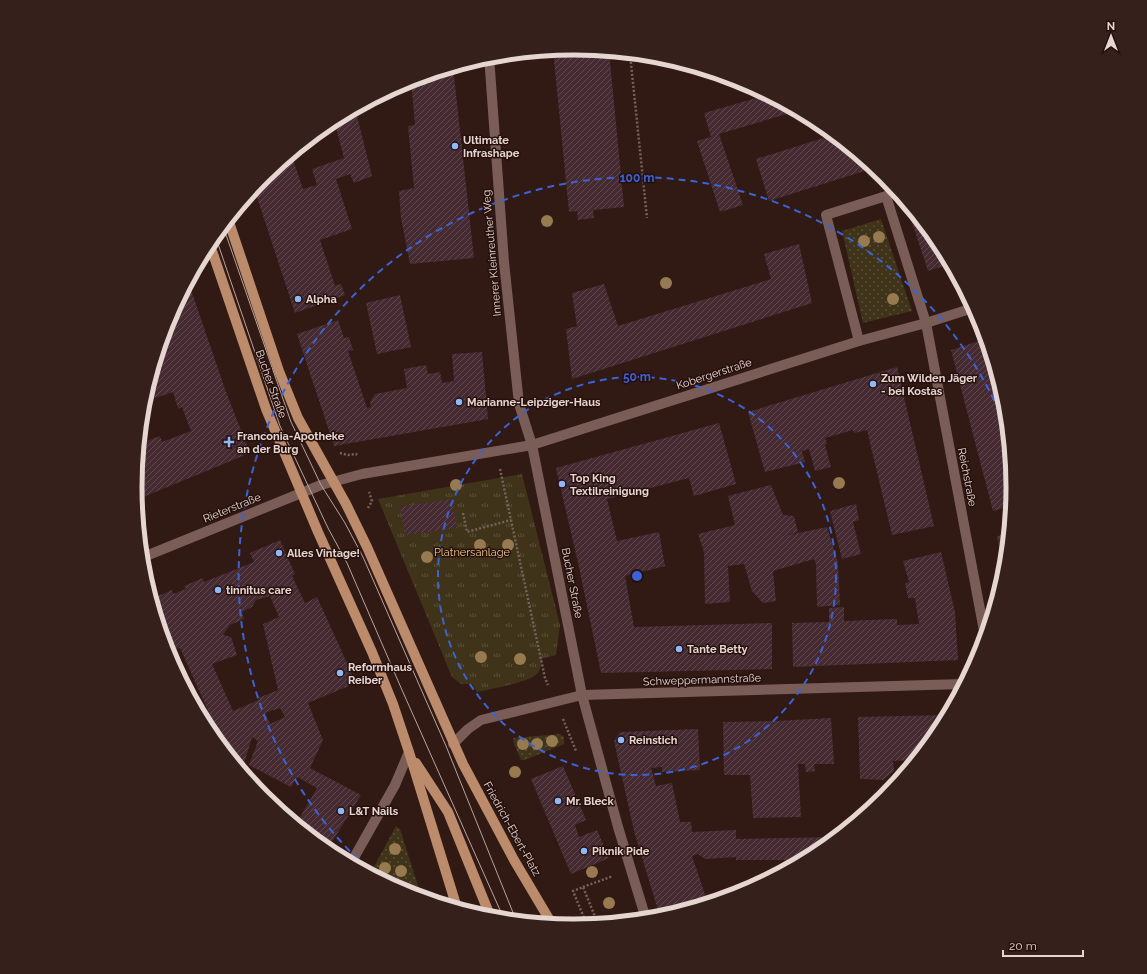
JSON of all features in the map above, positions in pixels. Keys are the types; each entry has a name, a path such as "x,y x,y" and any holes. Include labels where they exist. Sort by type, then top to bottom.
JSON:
{"main road":[{"name":"Bucher Straße","path":"230,226 289,399 370,554 453,744"},
{"name":"Bucher Straße","path":"212,250 264,403 393,704 410,752 455,902"},
{"name":"Friedrich-Ebert-Platz","path":"453,744 499,832 549,918"},
{"path":"410,752 448,812 488,911"}],"street":[{"name":"Innerer Kleinreuther Weg","path":"490,63 504,262 519,404 532,445"},
{"path":"859,341 826,215 886,196 926,323"},
{"name":"Kobergerstraße","path":"532,445 859,341 926,323 967,310"},
{"name":"Reichstraße","path":"926,323 983,626"},
{"path":"333,481 362,474 532,445"},
{"name":"Bucher Straße","path":"532,445 582,695 618,827 644,913"},
{"name":"Rieterstraße","path":"147,556 301,492 333,481"},
{"name":"Schweppermannstraße","path":"453,744 468,729 481,720 582,695 958,684"},
{"path":"353,858 395,785 410,752"}],"path":[{"path":"631,59 647,218"},
{"path":"333,450 348,455 356,454 358,458"},
{"path":"496,451 545,678 576,753"},
{"path":"366,512 372,501 368,490"},
{"path":"464,513 467,532 511,520"},
{"path":"584,919 573,891 616,876"},
{"path":"583,887 596,918"}],"green space":[{"path":"881,219 912,311 863,323 842,231"},
{"name":"Platnersanlage","path":"522,474 560,625 556,655 542,659 539,671 533,677 509,685 477,692 472,684 461,684 452,677 378,499"},
{"path":"560,734 564,737 564,744 525,760 521,760 513,738"},
{"path":"396,826 400,829 420,890 408,886 373,869"}],"building":[{"path":"554,56 610,57 624,207 593,210 594,218 578,220 577,211 569,212"},
{"path":"454,72 474,258 410,264 401,218 399,191 414,188 408,126 415,125 412,87"},
{"path":"759,97 790,113 719,134 743,205 720,212 697,141 711,137 704,113"},
{"path":"356,114 372,176 354,183 350,174 336,179 352,229 320,240 335,286 341,284 345,295 295,313 256,194 293,159 303,189 317,185 312,169 344,158 336,126"},
{"path":"826,137 867,170 769,201 756,159"},
{"path":"910,217 933,247 945,266 928,271"},
{"path":"799,244 812,303 572,379 566,329 577,326 572,293 604,284 618,326 771,279 764,254"},
{"path":"190,288 226,392 250,453 142,498 142,459 144,442 160,436 162,442 191,431 182,407 178,409 173,392 155,398 153,391 164,348 174,322"},
{"path":"400,295 411,347 377,354 366,303"},
{"path":"338,320 344,338 349,337 353,350 348,351 367,408 371,407 370,402 375,394 407,388 404,369 426,365 428,374 440,372 442,383 454,381 452,354 482,352 488,419 334,446 297,334"},
{"path":"980,341 983,348 991,375 1002,431 1005,459 1005,508 993,511 951,350"},
{"path":"897,367 934,526 892,535 867,430 854,433 853,430 825,438 827,444 825,445 831,467 815,471 809,449 802,451 805,462 765,472 748,412"},
{"path":"719,423 736,484 694,496 689,478 607,499 617,541 659,532 665,566 625,576 634,627 772,623 772,669 601,673 579,567 556,468"},
{"path":"771,485 783,515 794,516 798,532 784,536 827,527 838,563 840,605 817,607 816,564 814,559 773,571 776,601 763,603 752,591 744,564 728,566 730,602 705,604 704,552 698,534 735,525 728,496"},
{"path":"452,499 457,528 405,535 400,507"},
{"path":"856,504 859,520 853,522 861,554 842,559 830,511"},
{"path":"1003,535 1000,553 997,536"},
{"path":"280,540 295,574 292,576 305,603 317,597 356,683 308,703 323,740 310,768 361,795 331,844 298,820 317,788 297,777 291,787 249,765 258,741 252,737 244,765 214,727 209,719 210,718 207,708 180,648 173,650 156,599 156,597 172,590 173,594 186,589 184,586 203,578 204,582 254,562 250,553","holes":["270,596 279,617 263,624 278,690 258,698 259,700 233,711 212,664 237,655 231,637 223,635 230,625 244,619 242,612 252,607 256,600","280,708 285,717 270,724 265,713"]},
{"path":"941,552 955,612 958,660 793,667 792,623 829,622 829,608 844,607 844,621 897,619 897,625 919,624 915,598 908,598 905,583 909,582 903,561"},
{"path":"940,715 908,760 893,761 894,771 883,780 860,779 858,717"},
{"path":"831,718 834,764 814,764 815,771 806,772 805,764 798,764 801,817 753,818 750,775 724,775 723,722"},
{"path":"698,729 700,770 662,772 662,767 651,768 656,786 672,783 680,822 691,822 692,832 736,830 736,839 826,837 791,860 736,860 736,857 705,859 698,854 692,856 706,898 658,911 634,831 614,741 620,732"},
{"path":"563,766 586,820 575,825 579,837 597,830 609,858 571,874 531,779"}],"tram line":[{"path":"225,232 291,422 321,485 345,523 363,557 446,746 514,915"},
{"path":"217,242 280,426 328,528 347,563 501,913"}],"place":[{"name":"Ultimate Infrashape","path":"455,146"},
{"name":"Alpha","path":"298,299"},
{"name":"Zum Wilden Jäger - bei Kostas","path":"873,384"},
{"name":"Marianne-Leipziger-Haus","path":"459,402"},
{"name":"Franconia-Apotheke an der Burg","path":"229,442"},
{"name":"Top King Textilreinigung","path":"562,484"},
{"name":"Alles Vintage!","path":"279,553"},
{"name":"tinnitus care","path":"218,590"},
{"name":"Tante Betty","path":"679,649"},
{"name":"Reformhaus Reiber","path":"340,673"},
{"name":"Reinstich","path":"621,740"},
{"name":"Mr. Bleck","path":"558,801"},
{"name":"L&T Nails","path":"341,811"},
{"name":"Piknik Pide","path":"584,851"}]}
